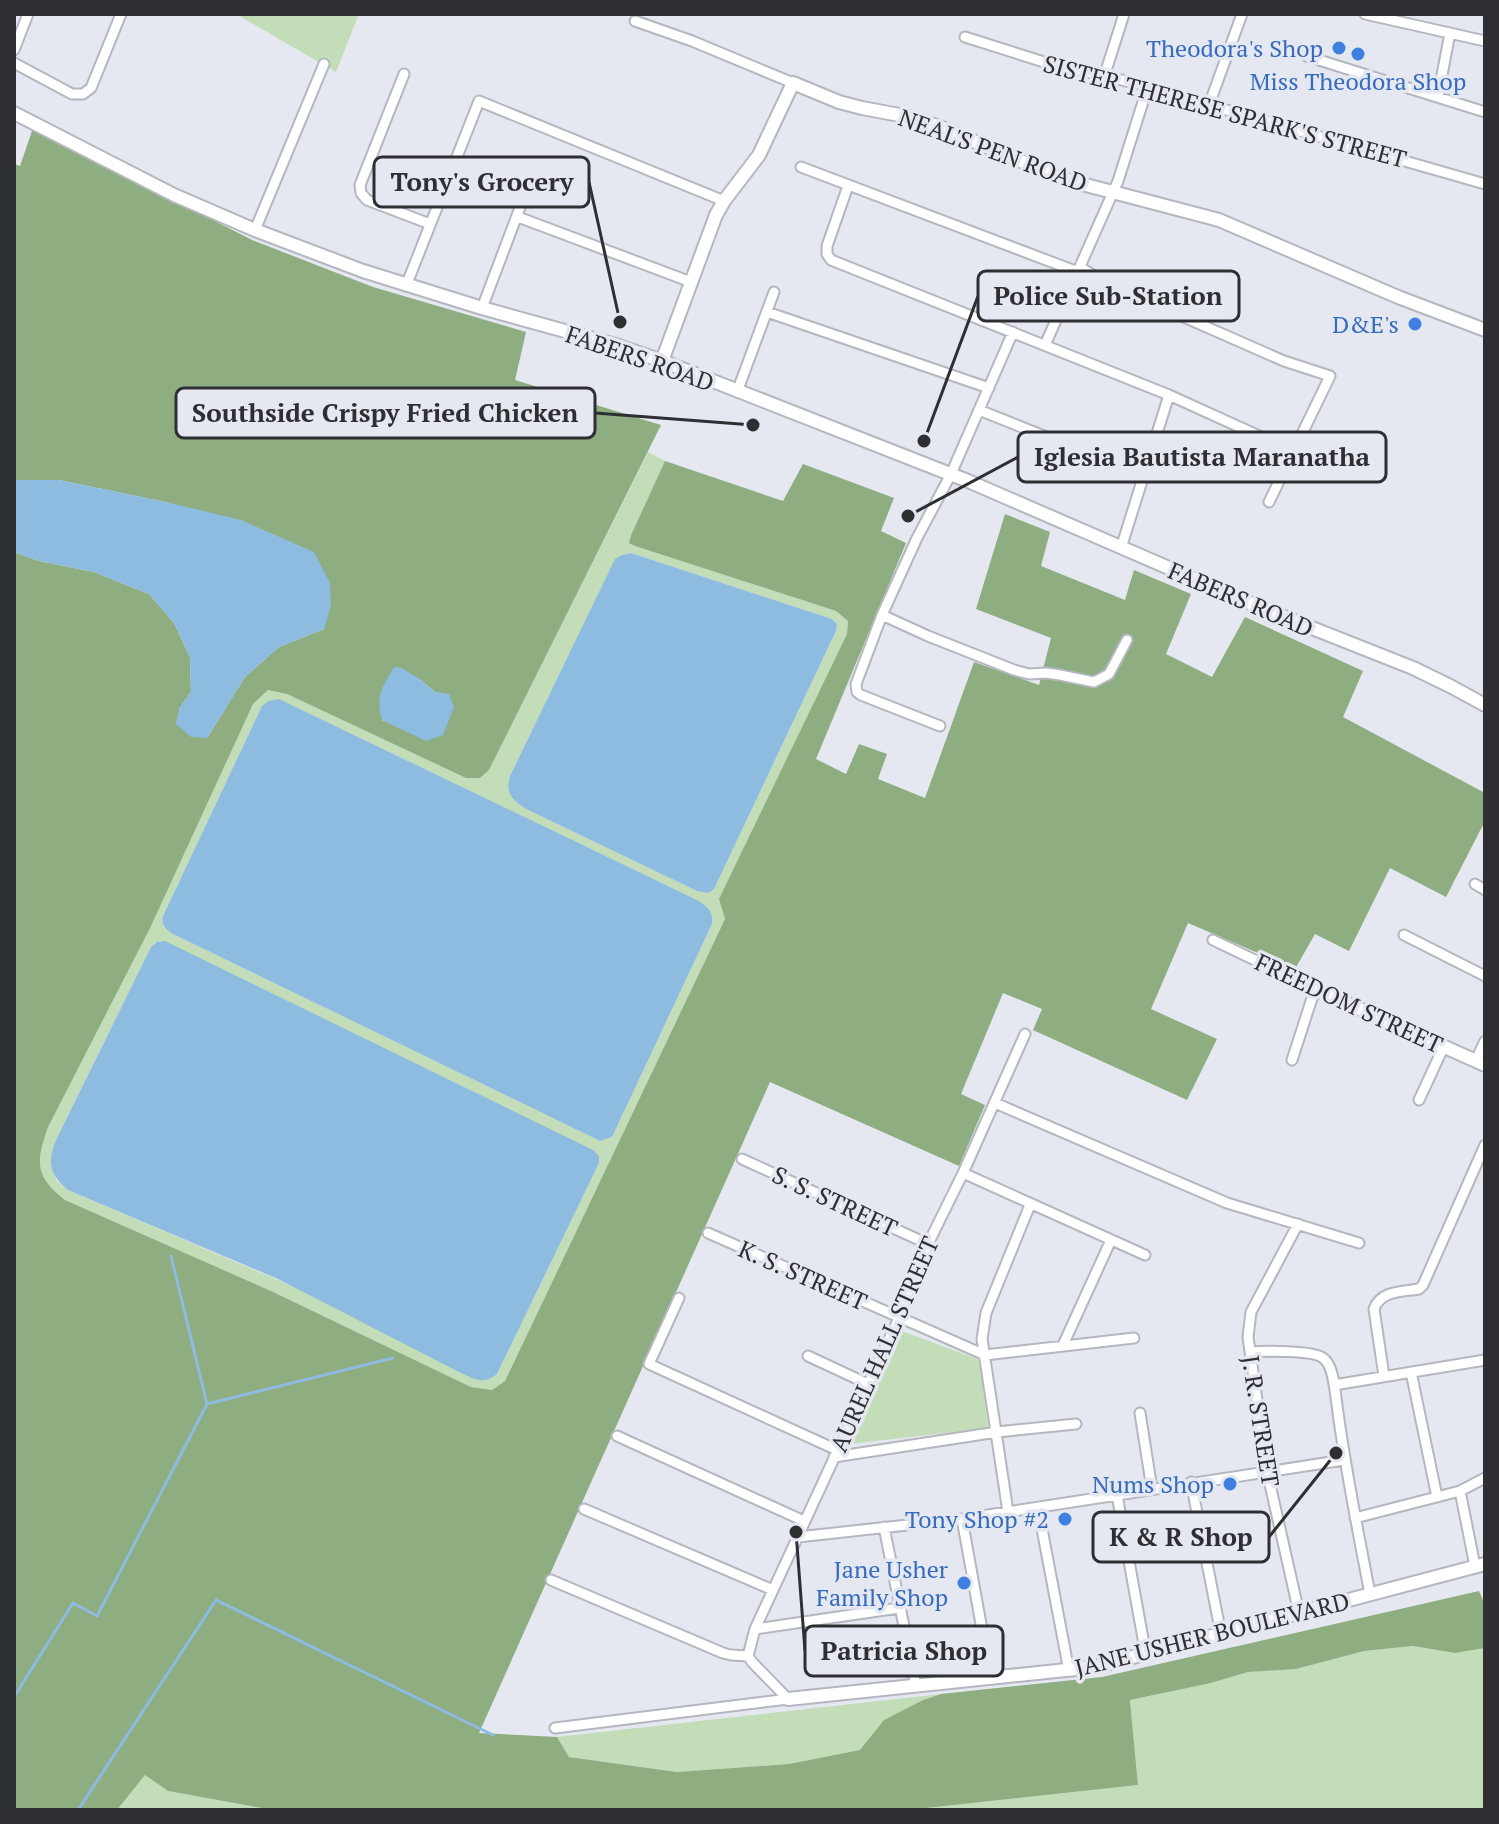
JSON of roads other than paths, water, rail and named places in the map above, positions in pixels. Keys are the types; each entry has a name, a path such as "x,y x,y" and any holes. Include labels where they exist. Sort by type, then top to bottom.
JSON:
{"street":[{"path":"14,50 18,28 28,14"},
{"path":"14,63 72,94 83,94 91,88 121,14"},
{"path":"1104,77 1124,14"},
{"path":"1209,105 1242,14"},
{"path":"1365,14 1485,41"},
{"name":"NEAL'S PEN ROAD","path":"635,21 692,41 839,102 910,117 1050,174 1234,226 1398,297 1485,330"},
{"path":"1438,96 1450,33"},
{"name":"SISTER THERESE SPARK'S STREET","path":"965,37 1047,63 1148,86 1485,184"},
{"path":"1306,56 1485,112"},
{"path":"255,230 324,64"},
{"path":"404,74 360,185 361,193 367,200 430,224"},
{"path":"662,361 716,215 759,155 793,83"},
{"path":"1045,345 1113,192 1148,86"},
{"path":"406,286 479,101 724,201"},
{"name":"FABERS ROAD","path":"14,113 174,195 255,230 406,286 662,361 951,474 1259,607 1413,668 1485,705"},
{"path":"801,167 1079,269 1284,361 1330,376 1269,502"},
{"path":"482,308 535,168"},
{"path":"848,186 827,246 831,260 1169,395 1343,474"},
{"path":"518,217 691,282"},
{"path":"737,392 774,292"},
{"path":"767,312 989,388"},
{"path":"940,726 861,695 857,692 857,678 882,615 917,538 951,474 1013,332"},
{"path":"1121,548 1169,395"},
{"path":"979,410 1144,476"},
{"path":"882,615 1014,670 1094,682 1109,674 1127,640"},
{"path":"1475,884 1485,890"},
{"path":"1404,935 1485,976"},
{"name":"FREEDOM STREET","path":"1213,940 1480,1062"},
{"path":"1292,1060 1315,989"},
{"name":"AUREL HALL STREET","path":"748,1656 755,1629 899,1318 928,1244 1025,1034"},
{"path":"1480,1062 1485,1041"},
{"path":"1419,1100 1444,1046"},
{"path":"995,1103 1227,1203 1359,1243"},
{"path":"1384,1376 1374,1309 1381,1297 1419,1289 1423,1285 1485,1145"},
{"name":"S. S. STREET","path":"742,1159 928,1244"},
{"path":"963,1173 1145,1255"},
{"path":"1008,1512 982,1339 986,1313 1030,1205"},
{"name":"J. R. STREET","path":"1298,1224 1251,1312 1248,1337 1267,1471 1299,1613"},
{"name":"K. S. STREET","path":"708,1233 985,1355"},
{"path":"1063,1345 1111,1240"},
{"path":"679,1298 649,1364 835,1453 1076,1424"},
{"path":"985,1355 1134,1338"},
{"path":"1250,1352 1313,1354 1329,1364 1370,1594"},
{"path":"808,1356 868,1384"},
{"path":"1334,1385 1485,1360"},
{"path":"1411,1372 1437,1497"},
{"path":"1140,1413 1152,1489"},
{"path":"617,1436 804,1521"},
{"path":"798,1537 962,1519 1344,1460"},
{"path":"1355,1518 1460,1491 1485,1478"},
{"path":"1191,1482 1221,1634"},
{"path":"1460,1491 1480,1565"},
{"path":"1117,1495 1146,1655"},
{"path":"1038,1508 1069,1671"},
{"path":"584,1509 773,1590"},
{"path":"962,1519 991,1679"},
{"path":"884,1527 916,1686"},
{"name":"JANE USHER BOULEVARD","path":"555,1728 1106,1665 1480,1565"},
{"path":"551,1580 723,1653 748,1656 788,1699"},
{"path":"755,1629 899,1608"}],"water":[{"path":"14,480 59,480 241,520 314,552 330,583 331,606 324,629 279,647 245,677 207,738 191,737 176,724 179,709 191,692 190,657 174,623 149,594 94,572 39,561 14,552"},
{"path":"631,553 832,619 837,624 714,889 708,893 697,891 526,809 509,792 510,776 615,559"},
{"path":"394,667 402,668 435,692 449,694 454,707 443,735 426,741 382,720 379,705 381,692"},
{"path":"279,699 697,900 709,910 712,924 612,1137 600,1141 171,933 165,927 162,920 164,914 262,706"},
{"path":"165,941 593,1150 599,1156 599,1163 497,1374 484,1380 471,1378 278,1279 68,1190 57,1179 51,1162 56,1140 151,947"}],"waterway":[{"path":"14,1697 73,1603 97,1616 207,1404 171,1256"},
{"path":"207,1404 393,1358"},
{"path":"78,1810 216,1600 493,1735"}],"place":[{"name":"Theodora's Shop","path":"1339,48"},
{"name":"Miss Theodora Shop","path":"1358,54"},
{"name":"Tony's Grocery","path":"620,322"},
{"name":"D&E's","path":"1415,324"},
{"name":"Southside Crispy Fried Chicken","path":"753,425"},
{"name":"Police Sub-Station","path":"924,441"},
{"name":"Iglesia Bautista Maranatha","path":"908,516"},
{"name":"K & R Shop","path":"1336,1453"},
{"name":"Nums Shop","path":"1230,1484"},
{"name":"Tony Shop #2","path":"1065,1519"},
{"name":"Patricia Shop","path":"796,1532"},
{"name":"Jane Usher Family Shop","path":"964,1583"}]}
